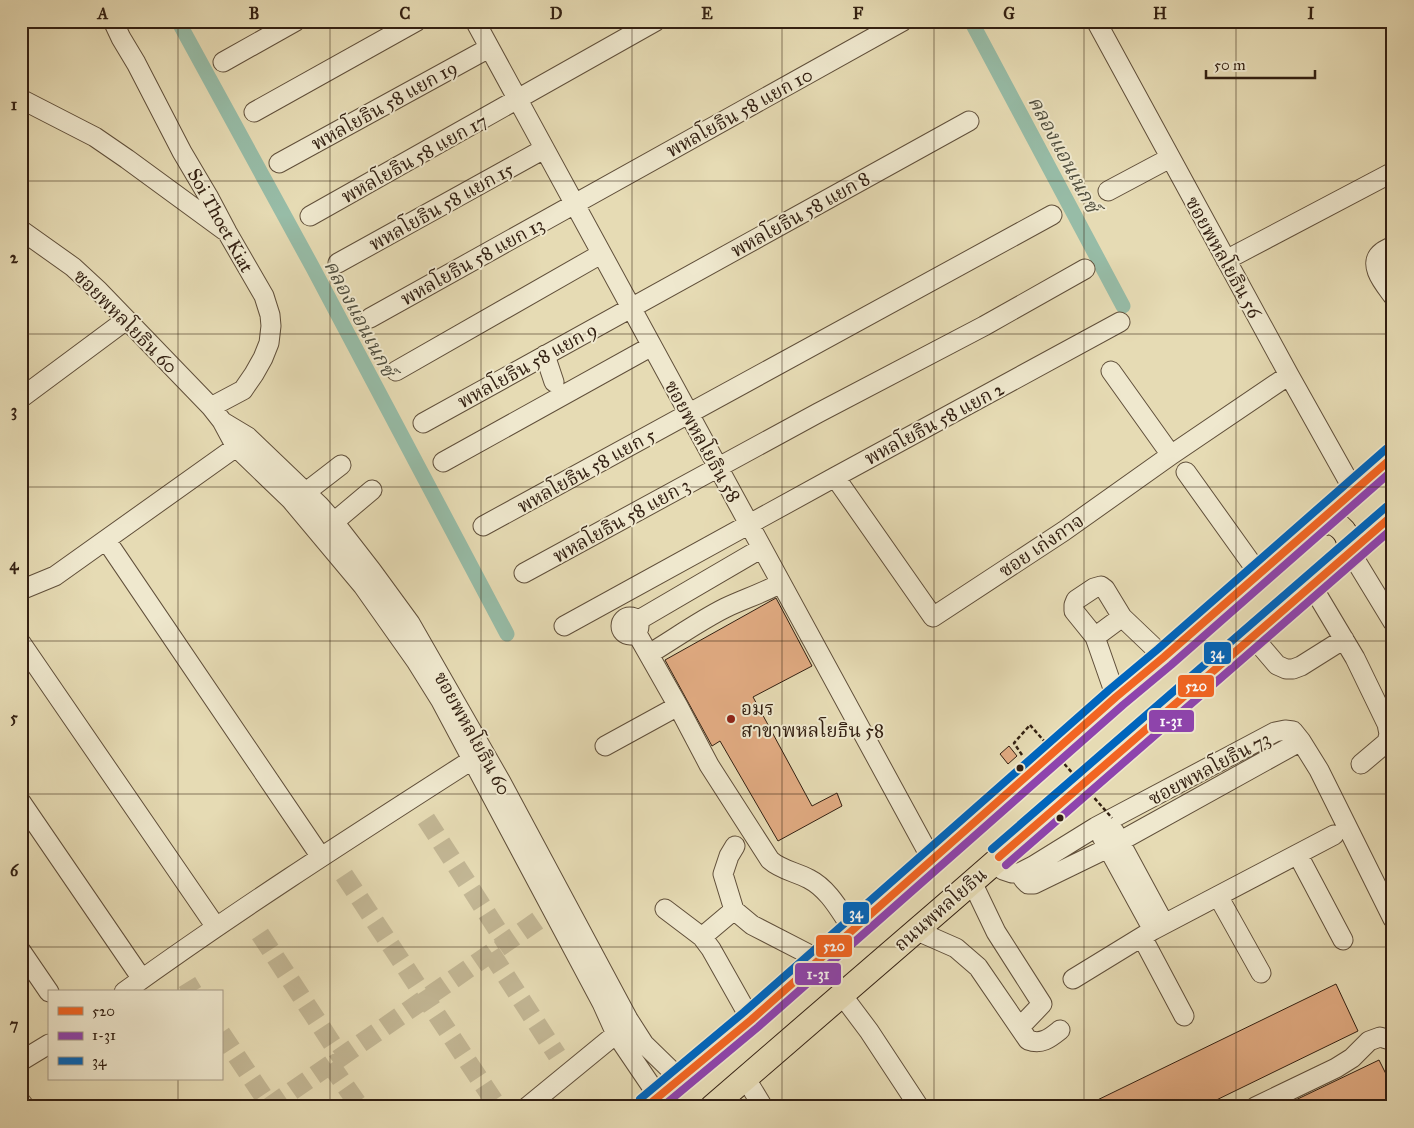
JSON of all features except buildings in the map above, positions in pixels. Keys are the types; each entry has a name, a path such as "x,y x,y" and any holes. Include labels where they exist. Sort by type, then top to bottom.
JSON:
{"main road":[{"path":"652,1102 820,960 1116,697 1393,457"},
{"name":"ถนนพหลโยธิน","path":"712,1107 1393,515"},
{"path":"1316,524 1332,522 1344,529 1348,538 1350,553"}],"street":[{"name":"Soi Thoet Kiat","path":"113,21 169,128 264,296 270,315 269,343 264,358 244,390 216,414"},
{"path":"223,62 296,21"},
{"path":"254,112 417,21"},
{"name":"ซอยพหลโยธิน 58","path":"475,21 932,860"},
{"name":"พหลโยธิน 58 แยก 17","path":"310,216 656,21"},
{"name":"พหลโยธิน 58 แยก 10","path":"574,204 904,21"},
{"name":"ซอยพหลโยธิน 56","path":"1096,21 1354,491"},
{"name":"พหลโยธิน 58 แยก 19","path":"279,163 489,48"},
{"path":"21,99 95,137 227,232"},
{"name":"พหลโยธิน 58 แยก 8","path":"631,308 969,121"},
{"name":"พหลโยธิน 58 แยก 15","path":"338,263 544,149"},
{"path":"1108,191 1170,158"},
{"path":"1226,260 1393,172"},
{"name":"พหลโยธิน 58 แยก 13","path":"370,318 574,204"},
{"name":"พหลโยธิน 58 แยก 5","path":"483,526 1052,215"},
{"name":"ซอยพหลโยธิน 60","path":"21,230 73,267 242,442 363,586 416,661 478,756"},
{"path":"1392,292 1377,270 1376,262 1380,253 1393,246"},
{"path":"396,371 602,254"},
{"name":"พหลโยธิน 58 แยก 3","path":"524,573 818,413 984,326 1085,269"},
{"name":"พหลโยธิน 58 แยก 9","path":"423,423 631,308"},
{"path":"21,398 126,320"},
{"name":"พหลโยธิน 58 แยก 2","path":"564,626 1120,322"},
{"path":"443,462 652,346"},
{"path":"544,355 554,382"},
{"path":"1112,371 1171,455"},
{"name":"ซอย เก่งกาจ","path":"834,477 933,617 1064,531 1289,375"},
{"path":"21,590 55,576 242,442"},
{"name":"ซอยพหลโยธิน 60","path":"242,442 306,492 334,522 410,623 478,756 628,1019 644,1044 680,1079"},
{"path":"306,492 341,466"},
{"path":"1186,472 1259,574"},
{"path":"334,522 372,490"},
{"path":"106,540 321,857"},
{"path":"762,548 636,627 709,765 770,860 810,879 824,890 853,930"},
{"path":"1350,553 1393,622"},
{"path":"649,654 723,610 781,583"},
{"path":"1116,697 1095,637 1074,611 1076,600 1094,588 1101,586 1105,589 1122,617 1164,657"},
{"path":"1312,586 1355,658 1387,724 1389,734 1387,742 1362,764"},
{"path":"1095,637 1122,617"},
{"path":"1253,637 1277,665 1286,669 1301,666 1344,639"},
{"path":"21,643 216,927"},
{"path":"605,746 678,706"},
{"name":"ซอยพหลโยธิน 73","path":"1020,872 1105,822 1275,732 1293,731 1319,770 1393,919"},
{"path":"993,863 1003,870 1012,873 1020,872 1028,884 1034,884 1114,844 1301,741"},
{"path":"127,990 216,927 321,857 478,756"},
{"name":"ซอยพหลโยธิน 60","path":"495,785 616,1034 652,1102"},
{"path":"21,802 142,979"},
{"path":"1105,822 1153,930 1184,1016"},
{"path":"1073,979 1153,930 1298,855 1334,834"},
{"path":"735,846 729,856 723,874 734,910 752,925 820,960"},
{"path":"1298,855 1343,940"},
{"path":"972,882 996,932 1042,1004 1020,1027"},
{"path":"1218,896 1261,973"},
{"path":"665,909 702,937 711,949 751,1020"},
{"path":"702,937 734,910"},
{"path":"916,930 956,948 978,968 1028,1040 1036,1043 1046,1040 1060,1030"},
{"path":"21,950 48,990"},
{"path":"842,995 869,1031 919,1107"},
{"path":"528,1107 616,1034"},
{"path":"1255,1107 1336,1068 1352,1058 1369,1041 1380,1037 1393,1041"},
{"path":"21,1061 48,1045"},
{"path":"746,1078 763,1107"},
{"path":"21,1102 25,1107"}],"path":[{"path":"1032,772 1014,742 1030,725 1105,822"}],"waterway":[{"name":"คลองแอนเนกซ์","path":"178,21 313,268 507,634"},
{"name":"คลองแอนเนกซ์","path":"971,21 1123,306"}],"tunnel":[{"path":"426,819 506,943"},
{"path":"344,875 496,1104"},
{"path":"269,1107 553,910"},
{"path":"260,934 341,1057"},
{"path":"491,953 557,1055"},
{"path":"187,982 192,990"},
{"path":"222,1034 270,1106"},
{"path":"330,1064 360,1107"}],"transit line":[{"name":"34","path":"640,1099 744,1012 1386,449"},
{"name":"520","path":"646,1107 751,1020 1116,697 1393,457"},
{"name":"1-31","path":"662,1107 758,1027 1393,470"},
{"name":"34","path":"992,849 1386,507"},
{"name":"520","path":"999,857 1393,515"},
{"name":"1-31","path":"1006,865 1393,528"}],"place":[{"name":"อมร สาขาพหลโยธิน 58","path":"731,719"}]}
